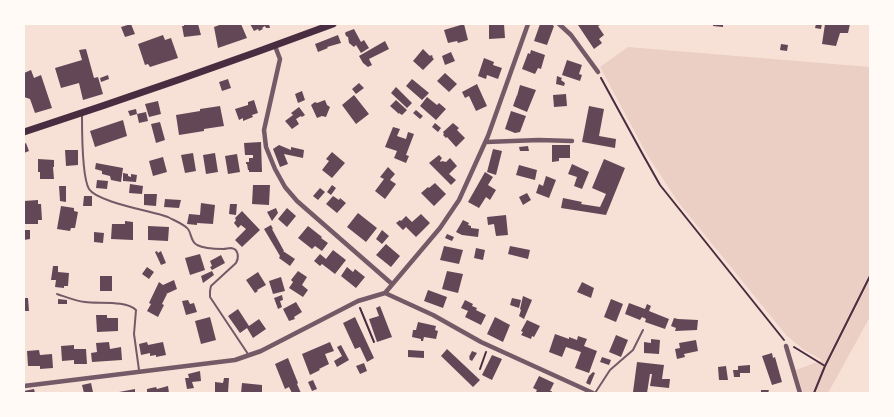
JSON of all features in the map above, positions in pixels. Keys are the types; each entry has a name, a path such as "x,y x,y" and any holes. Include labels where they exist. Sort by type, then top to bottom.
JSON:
{"main road":[{"path":"24,132 275,46 333,24"}],"street":[{"path":"24,386 235,360 261,351 358,302 385,292 440,228 459,200 486,142 528,24"},
{"path":"559,24 571,35 598,72"},
{"path":"275,46 280,59 264,130 266,147 275,169 297,201 392,284"},
{"path":"486,142 572,141"},
{"path":"385,292 433,315 488,346 594,393"},
{"path":"786,346 800,393"}],"lane":[{"path":"81,113 85,180 89,190 96,196 167,217 187,227 194,243 198,246 222,249 231,248 238,254 236,263 211,286 210,297 249,356"},
{"path":"57,294 82,302 132,306 136,310 134,334 140,372"},
{"path":"594,393 610,370 633,350 643,330"}],"path":[{"path":"598,72 660,185 712,248 751,300 784,338 786,346 791,346 825,366"},
{"path":"814,393 825,366 870,276"},
{"path":"358,302 374,342"},
{"path":"480,369 488,346"}],"shaded area":[{"path":"628,47 870,67 870,317 828,393 803,393 796,370 822,360 804,350 786,335 678,202 646,153 600,67"}],"building":[{"path":"131,24 135,34 125,37 121,27"},
{"path":"184,24 198,24 201,35 184,37 182,26"},
{"path":"222,24 241,24 247,38 218,48 214,27"},
{"path":"250,24 269,24 270,28 265,26 259,31 258,29 254,31"},
{"path":"464,24 468,40 448,43 444,30"},
{"path":"504,24 505,38 489,39 489,25"},
{"path":"540,24 551,24 554,26 547,45 534,41"},
{"path":"579,24 602,24 598,26 604,35 599,39 602,43 594,49"},
{"path":"713,24 723,24 723,27 713,26"},
{"path":"816,24 822,24 821,29 815,28"},
{"path":"825,24 850,24 848,33 840,33 836,46 822,44"},
{"path":"354,29 361,42 364,40 369,48 361,53 356,45 354,47 349,43 345,33"},
{"path":"163,35 165,40 171,38 178,58 150,67 148,64 145,65 138,44"},
{"path":"338,35 341,43 318,52 315,44"},
{"path":"385,41 389,49 369,59 372,65 368,67 363,63 359,56"},
{"path":"781,44 788,45 787,51 780,50"},
{"path":"86,49 94,78 98,77 103,94 83,100 79,83 61,88 55,68 82,60 79,50"},
{"path":"423,49 430,56 433,56 434,59 423,70 413,61"},
{"path":"531,50 545,55 541,69 538,68 535,74 522,69"},
{"path":"451,52 455,61 445,65 442,56"},
{"path":"484,58 494,62 493,65 502,68 498,79 487,75 486,79 478,76"},
{"path":"567,60 582,65 579,74 582,75 580,81 562,75"},
{"path":"31,70 34,78 41,75 52,108 35,113 30,99 24,97 24,73"},
{"path":"445,73 457,84 449,92 437,81"},
{"path":"108,75 109,79 101,82 100,78"},
{"path":"557,76 562,78 561,80 565,83 564,86 556,84"},
{"path":"228,79 231,88 222,91 219,82"},
{"path":"412,79 429,93 422,100 406,86"},
{"path":"359,83 364,88 356,94 352,89"},
{"path":"477,84 487,106 476,111 469,96 465,98 462,92"},
{"path":"520,85 536,90 527,112 513,106"},
{"path":"396,87 412,103 407,108 391,93"},
{"path":"302,91 305,100 298,103 295,94"},
{"path":"566,94 567,106 554,107 553,95"},
{"path":"354,95 369,114 356,124 342,105"},
{"path":"427,97 446,109 436,120 420,106"},
{"path":"254,100 258,113 243,121 243,118 239,120 235,109 248,105 248,102"},
{"path":"325,100 330,107 326,117 317,118 311,105"},
{"path":"396,100 407,110 402,115 390,106"},
{"path":"158,101 161,114 149,117 145,104"},
{"path":"220,106 224,126 179,135 176,115"},
{"path":"589,106 604,109 599,136 616,139 615,148 582,142"},
{"path":"299,107 305,115 296,119 299,124 292,129 285,121"},
{"path":"136,109 137,114 130,116 128,111"},
{"path":"416,110 423,116 420,119 413,113"},
{"path":"511,111 526,116 520,132 515,133 505,129"},
{"path":"146,112 148,121 139,123 137,114"},
{"path":"123,120 127,136 95,147 90,131"},
{"path":"160,122 165,140 156,143 151,124"},
{"path":"435,123 441,128 438,132 432,127"},
{"path":"453,123 459,128 457,130 465,138 456,147 443,135 443,132"},
{"path":"393,127 400,129 397,136 406,139 408,132 414,134 406,155 409,156 406,163 394,158 397,151 385,147"},
{"path":"261,142 262,172 249,172 246,162 249,162 249,158 253,158 253,155 245,155 244,143"},
{"path":"26,143 29,151 24,153 24,144"},
{"path":"279,145 291,150 291,147 304,150 303,158 284,154 288,164 280,167 273,149"},
{"path":"552,145 570,145 570,158 559,158 559,161 552,162"},
{"path":"528,146 529,151 520,151 519,147"},
{"path":"493,149 502,151 496,175 487,172"},
{"path":"65,150 78,150 78,165 66,166"},
{"path":"332,152 345,163 332,178 322,170 329,161 326,159"},
{"path":"193,153 196,171 185,173 181,155"},
{"path":"215,153 218,172 206,174 203,155"},
{"path":"237,154 240,172 228,174 225,156"},
{"path":"439,155 442,158 441,162 446,162 450,158 457,166 449,174 456,180 451,185 429,163"},
{"path":"163,157 167,172 153,176 149,161"},
{"path":"38,159 54,160 54,179 40,179"},
{"path":"604,159 625,168 606,215 561,208 563,198 582,202 581,204 600,207 606,194 592,188"},
{"path":"96,163 123,168 121,182 111,180 110,176 102,174 102,171 95,169"},
{"path":"572,164 589,172 582,189 574,186 577,177 568,174"},
{"path":"519,165 537,170 535,180 516,175"},
{"path":"388,167 395,174 390,180 396,184 385,199 375,191 384,179 380,177"},
{"path":"485,172 493,177 488,185 496,190 490,200 486,197 479,208 468,202"},
{"path":"123,173 131,177 131,174 137,175 136,182 123,181"},
{"path":"546,176 556,180 549,198 536,193 539,184 543,186"},
{"path":"97,180 108,181 107,189 96,188"},
{"path":"435,183 446,194 434,206 421,193"},
{"path":"130,184 143,186 142,194 129,193"},
{"path":"253,185 270,185 269,205 252,204"},
{"path":"332,185 336,188 331,195 327,192"},
{"path":"59,186 66,186 66,202 60,201"},
{"path":"320,188 325,192 318,200 313,196"},
{"path":"527,193 531,200 523,205 519,197"},
{"path":"144,194 157,194 156,206 144,205"},
{"path":"84,196 92,196 92,206 83,206"},
{"path":"333,196 339,200 340,198 346,203 337,213 326,204"},
{"path":"165,199 181,200 179,208 164,207"},
{"path":"38,200 38,204 41,204 42,220 38,220 38,224 25,224 24,201"},
{"path":"201,203 215,205 213,224 187,224 189,214 200,215"},
{"path":"230,204 237,204 236,215 229,214"},
{"path":"61,206 74,208 74,211 78,212 75,228 71,228 70,231 57,229"},
{"path":"276,208 278,213 272,221 267,212"},
{"path":"287,208 296,216 287,227 278,219"},
{"path":"242,211 260,230 242,247 235,240 246,229 241,225 238,228 234,223 235,218"},
{"path":"358,213 377,228 366,242 347,227"},
{"path":"421,214 430,223 416,237 406,227 403,230 396,223 406,216 412,222"},
{"path":"506,215 508,235 496,236 494,224 488,225 487,217"},
{"path":"463,220 469,223 468,225 471,228 479,229 478,237 462,235 456,232"},
{"path":"125,221 133,222 133,240 111,239 112,224 125,224"},
{"path":"271,225 283,251 295,259 290,266 279,258 280,256 264,229"},
{"path":"148,226 169,227 168,241 148,240"},
{"path":"308,226 328,243 322,251 315,246 312,249 298,238"},
{"path":"24,230 30,230 30,239 24,240"},
{"path":"382,230 389,236 382,244 376,239"},
{"path":"94,232 104,233 103,243 94,242"},
{"path":"447,234 454,237 452,241 445,238"},
{"path":"386,244 400,256 391,267 376,255"},
{"path":"444,246 463,250 459,264 440,260"},
{"path":"510,246 530,250 528,259 508,254"},
{"path":"476,248 485,250 483,260 474,258"},
{"path":"333,250 346,260 335,274 322,264 320,266 314,261 320,254 326,259"},
{"path":"157,251 158,253 161,251 166,263 161,265 155,252"},
{"path":"200,254 205,270 190,275 185,258"},
{"path":"221,255 225,263 212,270 210,261"},
{"path":"53,266 58,266 58,272 69,273 68,286 64,286 64,288 55,287 56,280 51,280"},
{"path":"147,267 154,272 149,279 142,274"},
{"path":"347,267 353,272 355,269 365,277 356,288 341,276"},
{"path":"212,271 214,275 203,283 201,276"},
{"path":"298,271 307,277 302,285 308,290 303,297 289,288 293,282 291,280"},
{"path":"447,271 463,274 458,293 442,289"},
{"path":"258,272 266,285 255,293 246,280"},
{"path":"100,276 112,276 112,291 100,291"},
{"path":"281,277 285,291 273,294 269,281"},
{"path":"174,280 177,289 166,294 162,304 164,305 158,317 147,311 159,282 163,285"},
{"path":"582,282 594,288 591,298 577,292"},
{"path":"428,290 447,297 443,308 424,301"},
{"path":"282,295 283,300 280,301 282,307 278,309 274,298"},
{"path":"523,296 532,300 524,319 519,316"},
{"path":"24,298 28,298 29,311 24,311"},
{"path":"512,298 521,300 519,308 510,305"},
{"path":"58,299 67,300 67,304 58,304"},
{"path":"611,299 623,304 616,322 604,317"},
{"path":"188,300 190,304 194,303 197,312 186,315 182,301"},
{"path":"465,300 473,304 472,306 477,308 476,310 486,315 481,325 465,317 468,311 461,308"},
{"path":"296,302 302,312 294,317 295,319 289,321 283,309"},
{"path":"629,303 645,309 647,304 651,306 649,311 669,319 665,329 645,322 646,319 642,317 640,320 625,314"},
{"path":"380,306 392,337 377,342 369,319 379,316 376,308"},
{"path":"238,309 249,326 259,319 266,329 253,338 247,328 240,333 228,316"},
{"path":"96,315 118,318 118,331 97,332"},
{"path":"210,317 216,340 201,344 195,321"},
{"path":"355,317 374,358 367,362 360,347 355,349 343,323"},
{"path":"495,317 510,325 503,342 487,334"},
{"path":"674,318 698,320 697,330 675,331 676,328 671,326"},
{"path":"527,320 540,326 531,339 521,335"},
{"path":"418,322 436,326 435,330 438,331 436,339 424,337 423,341 421,341 421,339 412,337 413,330 416,330"},
{"path":"555,334 569,339 569,337 577,340 578,336 587,339 584,346 597,351 589,373 575,368 581,352 566,347 562,357 549,352"},
{"path":"616,335 628,340 621,357 609,352"},
{"path":"651,339 660,340 659,354 644,353 644,342 651,343"},
{"path":"696,340 698,351 684,354 685,357 677,359 675,349 680,348 679,343"},
{"path":"109,342 110,349 121,347 122,360 92,362 91,353 97,352 96,343"},
{"path":"147,342 148,345 163,342 166,355 156,357 156,355 150,356 150,353 141,355 139,344"},
{"path":"330,342 334,351 325,354 329,364 310,375 302,354"},
{"path":"74,345 74,349 86,349 87,364 74,364 74,360 62,361 61,346"},
{"path":"341,345 349,360 337,367 334,361 342,356 337,347"},
{"path":"447,349 480,380 473,387 441,356"},
{"path":"39,350 40,355 52,354 53,368 40,369 40,366 28,366 27,351"},
{"path":"408,350 424,351 424,358 408,357"},
{"path":"472,351 477,353 472,361 469,357"},
{"path":"772,353 773,358 775,357 782,382 772,385 762,356"},
{"path":"492,355 502,359 492,380 482,375"},
{"path":"602,357 611,360 609,365 600,362"},
{"path":"288,358 301,393 292,393 289,387 285,389 275,364"},
{"path":"637,362 664,365 662,379 670,379 669,388 650,386 652,374 650,374 647,393 633,392"},
{"path":"364,363 367,371 360,374 356,366"},
{"path":"750,365 750,373 740,373 740,377 734,377 733,370 738,370 738,366"},
{"path":"726,366 728,380 719,380 718,367"},
{"path":"200,371 201,381 192,382 194,388 187,389 185,378 189,378 188,374"},
{"path":"593,372 595,373 590,385 586,383"},
{"path":"539,376 554,383 550,391 552,391 551,393 539,393 533,388"},
{"path":"224,378 229,378 228,393 215,393 215,382 223,383"},
{"path":"313,380 317,389 312,391 308,382"},
{"path":"91,383 93,392 84,393 82,385"},
{"path":"242,383 262,385 262,393 241,393"},
{"path":"168,386 169,393 147,393 147,389"},
{"path":"34,389 35,393 24,393 24,391"},
{"path":"135,389 135,393 119,393 119,392"},
{"path":"761,390 769,390 768,393 761,393"}]}
